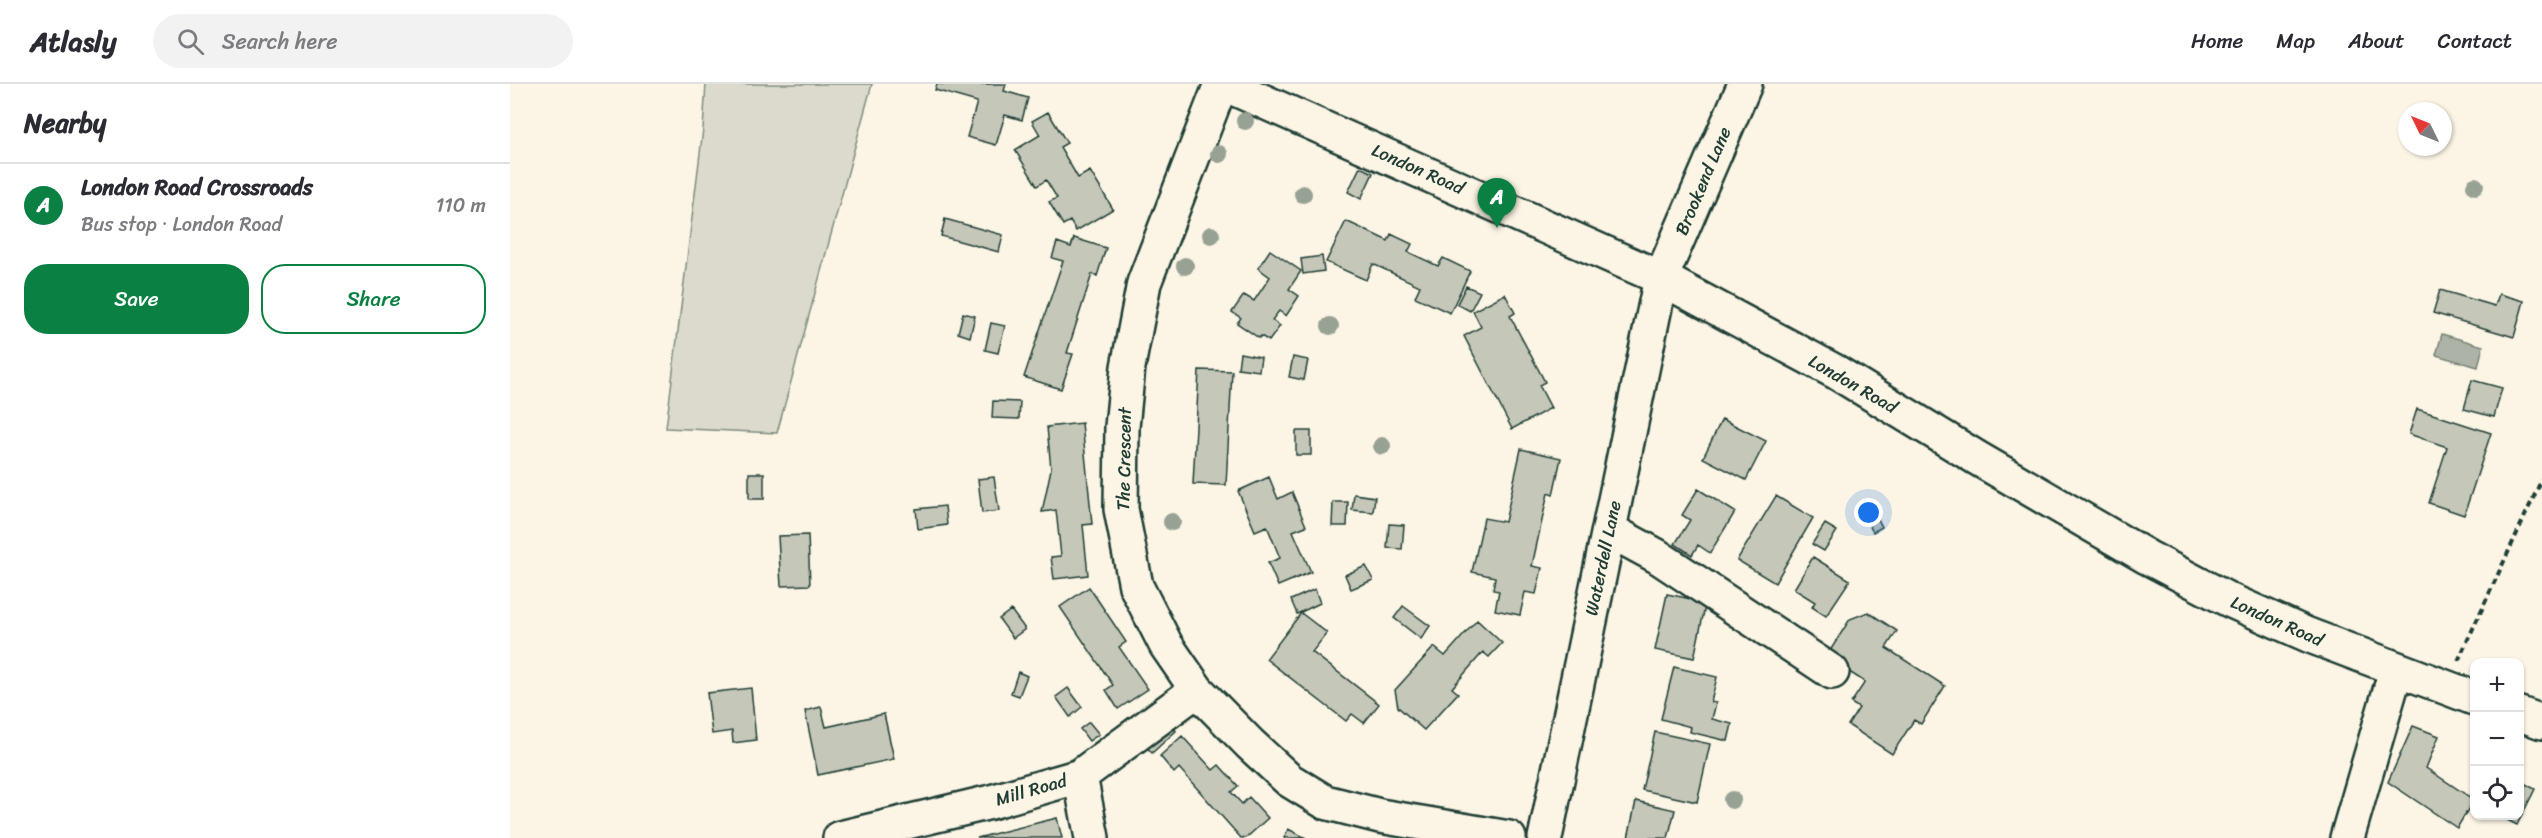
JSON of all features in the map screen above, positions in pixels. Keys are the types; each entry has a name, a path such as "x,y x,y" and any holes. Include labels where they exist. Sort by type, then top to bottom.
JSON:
{"street":[{"name":"London Road","path":"1222,84 1661,278 1836,372 1977,458 2147,557 2278,622 2396,670 2460,693"},
{"name":"The Crescent","path":"1222,84 1144,283 1128,367 1122,427 1121,509 1136,586 1166,645 1197,690 1250,744 1290,780 1325,802 1380,816 1509,838"},
{"name":"Brookend Lane","path":"1661,278 1745,84"},
{"name":"Waterdell Lane","path":"1545,838 1661,278"},
{"path":"1609,530 1657,556 1832,672"},
{"path":"2347,838 2396,670"},
{"name":"Mill Road","path":"840,838 991,802 1080,776 1197,690"},
{"path":"2524,715 2542,722"},
{"path":"1080,776 1092,838"}],"path":[{"path":"2460,693 2542,479"}],"shaded area":[{"path":"706,84 872,84 777,433 666,428 703,129"},
{"path":"2442,334 2483,346 2478,367 2436,355"}],"building":[{"path":"937,84 1006,84 1004,91 1028,98 1022,120 1005,115 996,145 967,137 977,102 935,90"},
{"path":"1048,112 1067,143 1060,147 1078,178 1090,171 1113,209 1076,231 1070,221 1063,225 1049,202 1057,198 1046,180 1037,186 1015,150 1040,135 1032,121"},
{"path":"1360,167 1373,173 1361,199 1348,192"},
{"path":"945,219 1003,235 999,252 941,236"},
{"path":"1346,221 1388,241 1391,234 1412,244 1408,252 1438,266 1443,258 1470,271 1450,313 1415,297 1420,286 1373,264 1366,280 1326,262"},
{"path":"1074,238 1106,248 1097,276 1092,274 1067,353 1073,354 1061,389 1024,377 1063,261 1052,258 1057,242 1071,247"},
{"path":"1270,250 1301,271 1289,289 1299,296 1286,316 1279,311 1272,320 1280,326 1269,341 1261,336 1259,338 1237,323 1241,318 1232,312 1244,295 1254,301 1270,277 1258,268"},
{"path":"1322,256 1324,271 1303,274 1301,259"},
{"path":"1466,286 1480,292 1470,311 1457,304"},
{"path":"2440,290 2495,306 2499,294 2524,301 2514,337 2433,313"},
{"path":"1505,294 1515,313 1510,316 1545,382 1539,385 1551,408 1512,429 1464,336 1481,327 1473,311"},
{"path":"963,313 975,316 970,337 958,333"},
{"path":"991,323 1005,326 998,353 985,350"},
{"path":"1240,353 1261,357 1259,371 1238,368"},
{"path":"1293,357 1308,360 1304,380 1289,377"},
{"path":"1199,370 1232,371 1226,485 1193,484"},
{"path":"2472,380 2502,388 2494,417 2464,409"},
{"path":"993,401 1020,402 1019,419 992,418"},
{"path":"2417,409 2491,433 2464,515 2429,503 2447,447 2409,434"},
{"path":"1722,419 1766,441 1746,480 1703,458"},
{"path":"1082,423 1092,524 1083,525 1088,575 1054,579 1051,557 1061,556 1056,510 1042,512 1051,469 1047,427"},
{"path":"1296,431 1311,431 1311,455 1296,455"},
{"path":"1521,449 1561,458 1553,495 1548,493 1532,566 1542,568 1536,594 1525,592 1520,615 1495,610 1499,591 1493,590 1495,577 1472,572 1484,518 1505,522"},
{"path":"749,473 764,473 764,499 749,499"},
{"path":"994,477 999,511 982,513 978,479"},
{"path":"1269,477 1278,499 1292,492 1306,526 1293,531 1311,572 1278,586 1268,563 1280,558 1267,526 1255,531 1238,491"},
{"path":"1698,489 1735,512 1710,553 1698,545 1692,555 1675,544 1690,520 1682,515"},
{"path":"1354,494 1375,497 1373,512 1352,510"},
{"path":"1776,496 1813,518 1775,583 1737,560"},
{"path":"1333,502 1348,502 1347,526 1332,526"},
{"path":"945,506 947,525 918,529 916,509"},
{"path":"1878,519 1882,527 1873,532 1869,525"},
{"path":"1389,524 1404,525 1402,549 1387,548"},
{"path":"1825,524 1837,531 1824,551 1812,544"},
{"path":"808,535 810,585 781,586 778,536"},
{"path":"1813,557 1850,580 1826,616 1812,607 1815,602 1794,589"},
{"path":"1366,566 1373,580 1351,589 1345,575"},
{"path":"1089,587 1126,642 1119,647 1148,689 1118,709 1106,690 1113,685 1060,607"},
{"path":"1315,589 1320,603 1297,614 1291,600"},
{"path":"1667,594 1706,602 1694,658 1655,650"},
{"path":"1403,606 1430,626 1421,639 1394,618"},
{"path":"1011,610 1025,629 1013,638 999,619"},
{"path":"1868,612 1897,631 1886,648 1945,686 1921,724 1914,720 1892,754 1848,725 1859,708 1851,703 1865,682 1826,657 1850,619"},
{"path":"1301,613 1327,633 1312,652 1379,704 1364,723 1352,714 1346,721 1266,659"},
{"path":"1477,620 1502,643 1489,657 1483,652 1452,688 1458,693 1424,730 1398,707 1395,690 1434,647 1445,656"},
{"path":"1674,667 1717,677 1711,702 1716,703 1712,719 1732,724 1728,741 1690,732 1691,727 1661,719"},
{"path":"1018,672 1027,676 1019,696 1011,693"},
{"path":"751,688 756,740 733,743 732,731 712,734 707,693"},
{"path":"1068,688 1082,707 1070,717 1056,697"},
{"path":"821,707 826,727 884,714 894,759 818,775 805,711"},
{"path":"1089,722 1099,734 1089,741 1080,729"},
{"path":"1169,722 1176,731 1152,753 1144,744"},
{"path":"2413,726 2439,736 2426,768 2470,797 2470,807 2457,828 2388,782"},
{"path":"1655,732 1710,744 1697,802 1642,790"},
{"path":"1182,736 1213,770 1219,765 1238,786 1231,792 1242,804 1249,797 1268,818 1246,838 1241,838 1179,768 1174,773 1160,756"},
{"path":"2524,783 2535,789 2524,811"},
{"path":"1636,801 1675,810 1668,838 1628,838"},
{"path":"1057,818 1062,838 977,838"},
{"path":"2507,820 2520,820 2517,825"},
{"path":"1288,829 1306,838 1284,838"}],"place":[{"name":"London Road Crossroads","path":"1497,228"}]}
